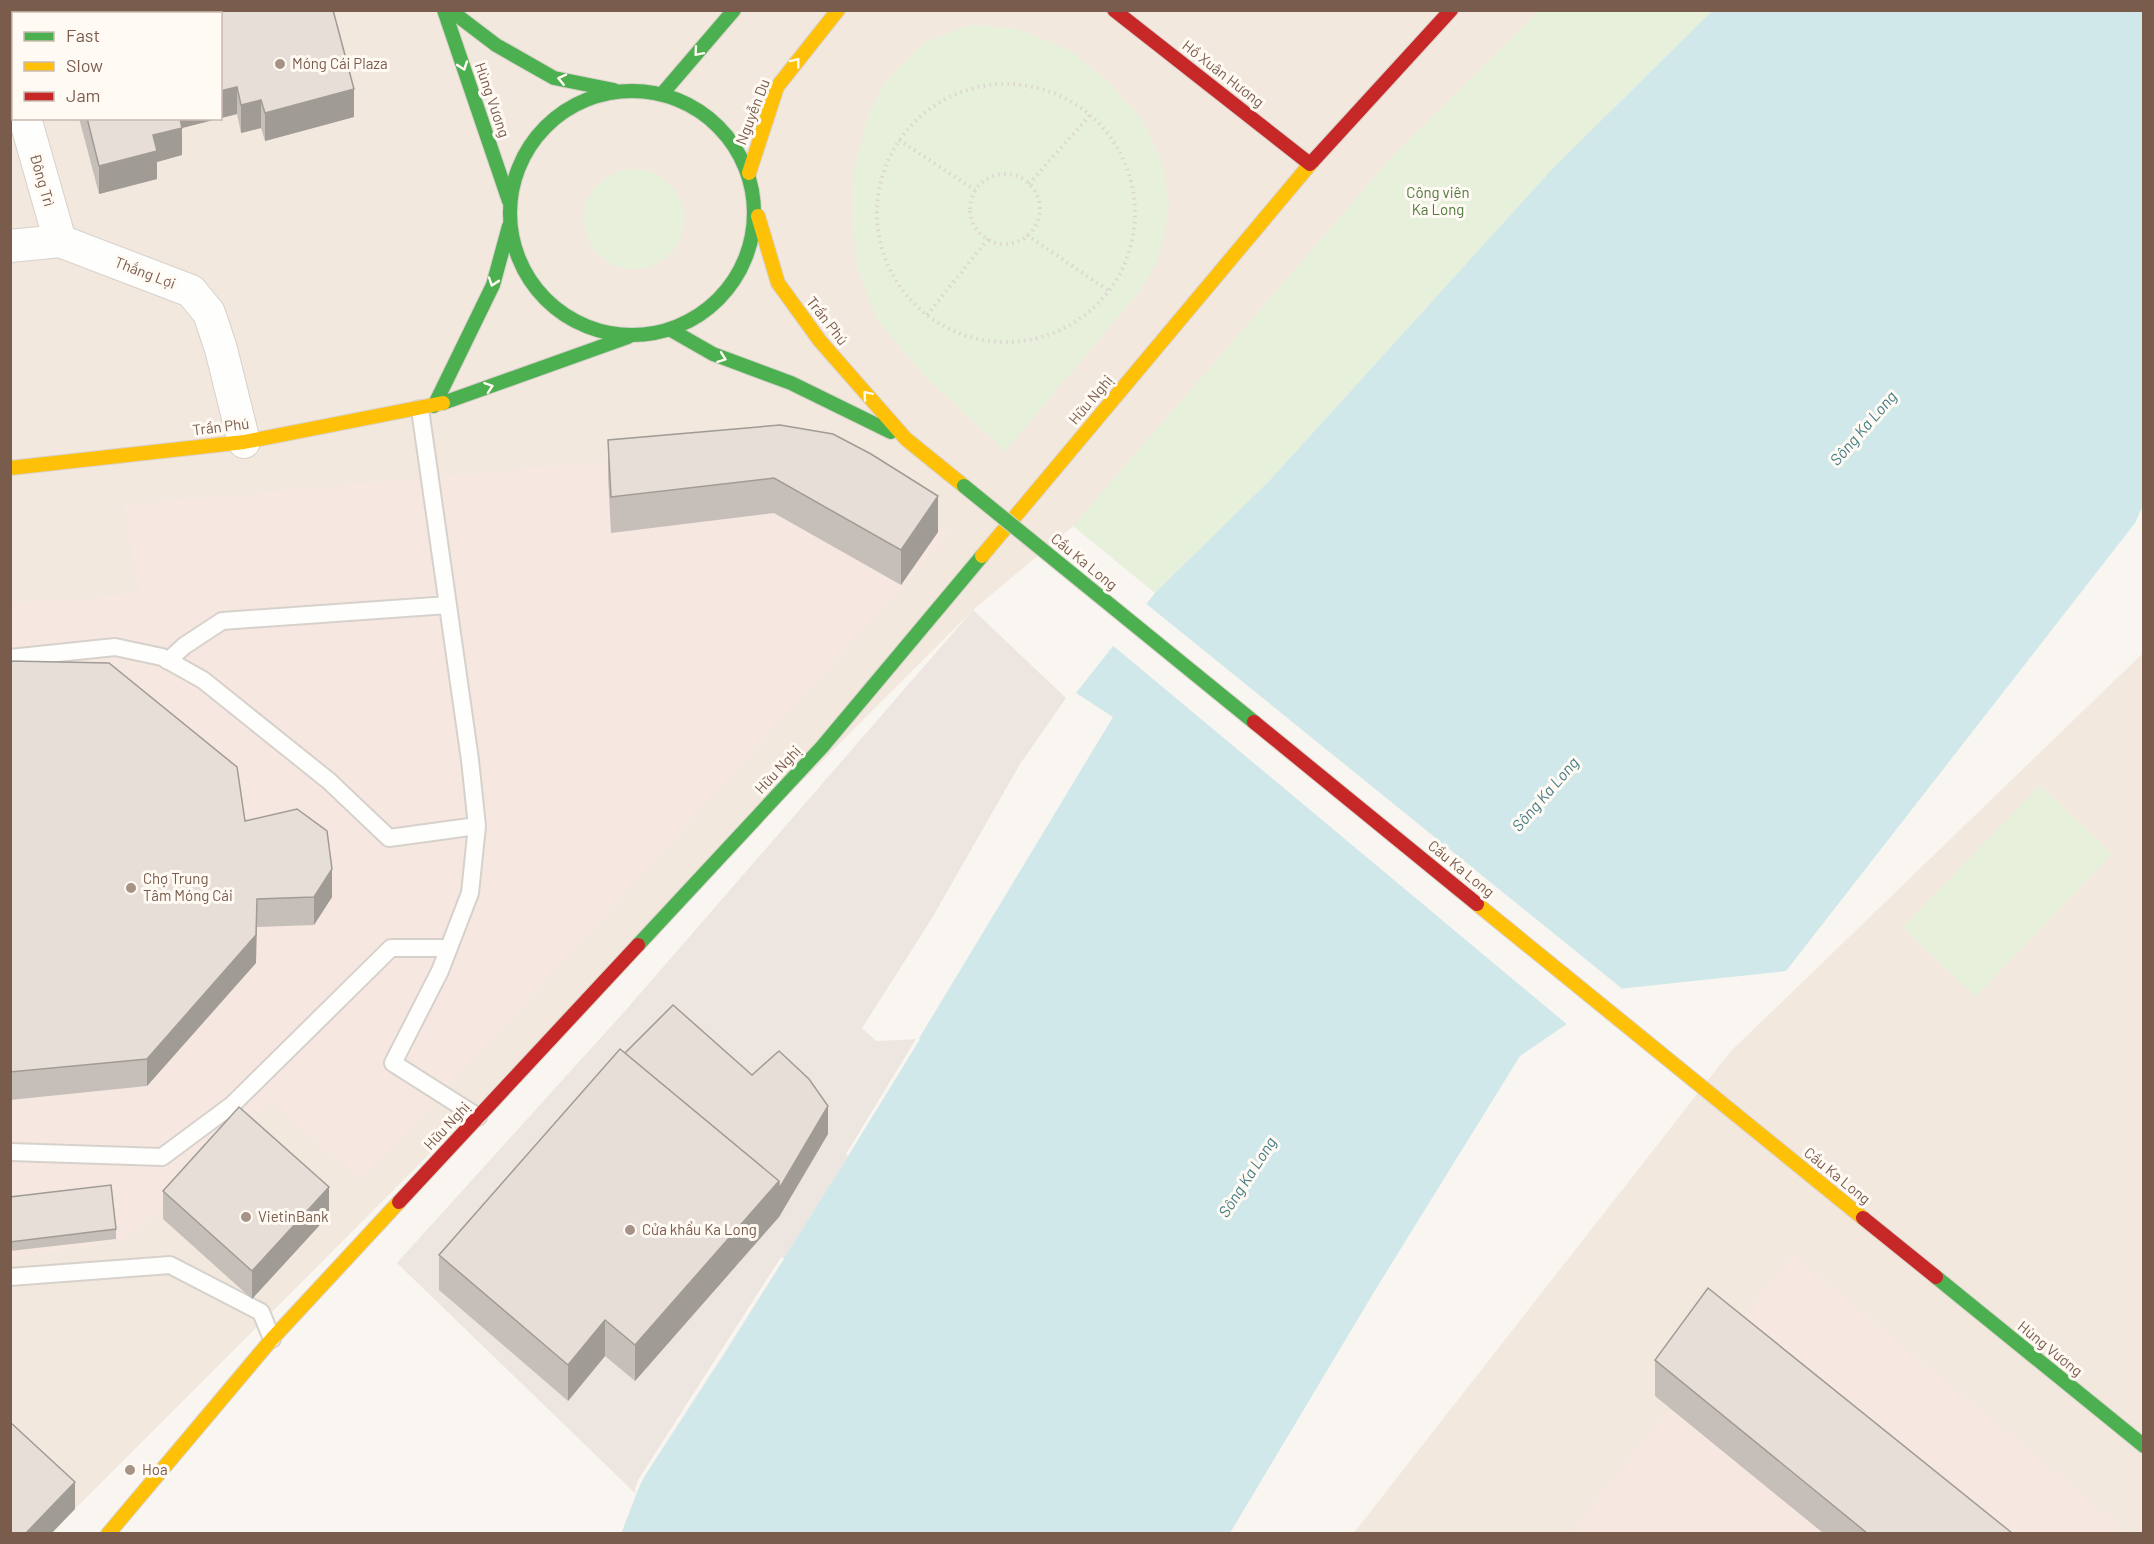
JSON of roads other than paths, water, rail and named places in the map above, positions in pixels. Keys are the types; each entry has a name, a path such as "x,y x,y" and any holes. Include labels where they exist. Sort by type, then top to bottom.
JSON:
{"street":[{"name":"Hùng Vương","path":"444,10 509,201"},
{"name":"Hùng Vương","path":"450,10 496,45 554,78 619,91"},
{"path":"662,94 734,10"},
{"name":"Nguyễn Du","path":"749,173 777,87 838,10"},
{"name":"Hồ Xuân Hương","path":"1114,10 1310,164"},
{"name":"Hữu Nghị","path":"108,1533 272,1339 822,747 1310,164 1451,10"},
{"path":"619,91 662,94 699,110 729,138 749,173 755,206 751,246 734,282 706,312 671,330 632,336 596,331 564,316 537,291 518,261 509,226 509,201 520,161 544,126 579,102 619,91"},
{"name":"Đông Trì","path":"26,120 60,241"},
{"name":"Trần Phú","path":"755,206 778,283 820,341 906,439 964,486"},
{"path":"427,407 493,285 509,226"},
{"name":"Thắng Lợi","path":"10,246 60,241 191,291 209,313 221,350 244,442"},
{"name":"Trần Phú","path":"671,330 713,354 791,383 906,439"},
{"name":"Trần Phú","path":"10,468 244,442 427,407 632,336"},
{"name":"Cầu Ka Long","path":"964,486 1936,1277"},
{"name":"Hùng Vương","path":"1936,1277 2144,1446"}],"lane":[{"path":"427,407 448,605 477,826 470,893 440,970 393,1064 478,1117"},
{"path":"168,661 184,646 222,621 448,605"},
{"path":"10,658 115,647 162,657 203,680 329,781 389,838 477,826"},
{"path":"10,1152 162,1157 232,1105 391,948 448,948"},
{"path":"10,1277 170,1265 261,1312 272,1339"}],"water":[{"name":"Sông Ka Long","path":"1712,11 2143,11 2144,503 2135,523 1786,971 1618,989 1520,1056 1374,1292 1230,1533 621,1534 641,1482 848,1156 1113,717 1076,693 1155,593 1270,480 1553,168"}],"place":[{"name":"Móng Cái Plaza","path":"280,64"},
{"name":"Chợ Trung Tâm Móng Cái","path":"131,888"},
{"name":"VietinBank","path":"246,1217"},
{"name":"Cửa khẩu Ka Long","path":"630,1230"},
{"name":"Hoa","path":"130,1470"}],"park label":[{"name":"Công viên Ka Long","path":"1438,202"}]}
